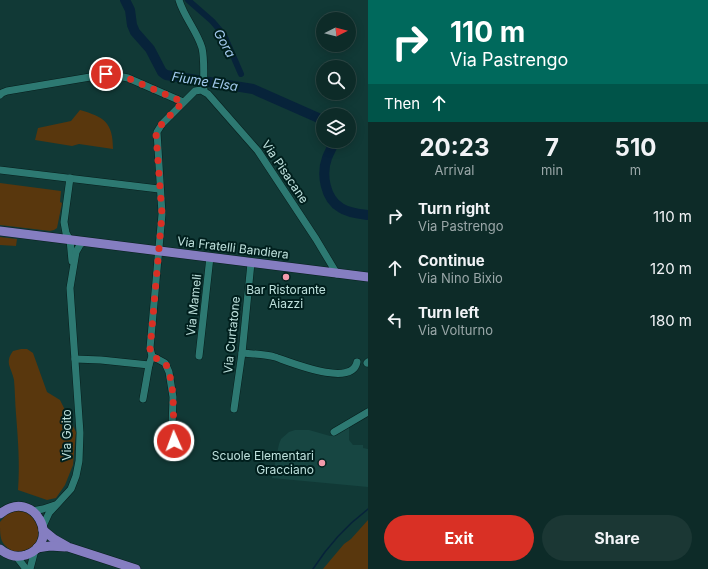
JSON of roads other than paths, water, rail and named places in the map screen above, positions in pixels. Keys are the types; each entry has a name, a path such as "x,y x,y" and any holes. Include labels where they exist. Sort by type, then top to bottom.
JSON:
{"main road":[{"name":"Via Fratelli Bandiera","path":"0,231 368,277"},
{"path":"0,514 5,510 19,506 26,507 40,520 43,528 54,540 68,547 136,569"},
{"path":"36,549 42,537 43,528"},
{"path":"0,548 7,554 16,556 27,555 36,549 50,546 68,547"}],"street":[{"path":"143,399 152,356 150,348 162,210 157,132 162,124 183,102 196,90 204,88 201,46 183,12 179,0"},
{"path":"0,95 2,92 7,91 106,74 128,78 183,102"},
{"name":"Via Pisacane","path":"204,88 258,151 316,239 337,274"},
{"path":"0,170 160,189"},
{"path":"54,238 61,230 64,222 70,178"},
{"name":"Via Goito","path":"43,528 49,513 71,488 76,476 79,461 80,433 70,291 72,267 70,240 66,233 64,222"},
{"name":"Via Goito","path":"72,267 77,250 83,242"},
{"name":"Via Mameli","path":"199,356 210,257"},
{"name":"Via Curtatone","path":"234,409 242,353 251,263"},
{"path":"242,353 273,357 310,369 334,373 353,370 356,367 357,362"},
{"path":"152,356 165,363 169,370 173,394 174,441"},
{"path":"75,359 149,365"},
{"path":"334,432 368,412"},
{"path":"32,511 57,504"},
{"path":"30,569 36,549"},
{"path":"16,556 26,569"}],"waterway":[{"name":"Fiume Elsa","path":"125,0 130,10 132,25 135,32 150,49 162,72 166,75 253,89 316,117"},
{"name":"Gora","path":"188,0 212,21 224,35 241,74"},
{"name":"Fiume Elsa","path":"332,148 325,164 324,171 326,186 331,199 344,210 368,215"},
{"path":"313,569 338,537 368,509"}],"place":[{"name":"Bar Ristorante Aiazzi","path":"286,277"},
{"name":"Scuole Elementari Gracciano","path":"322,463"}]}
